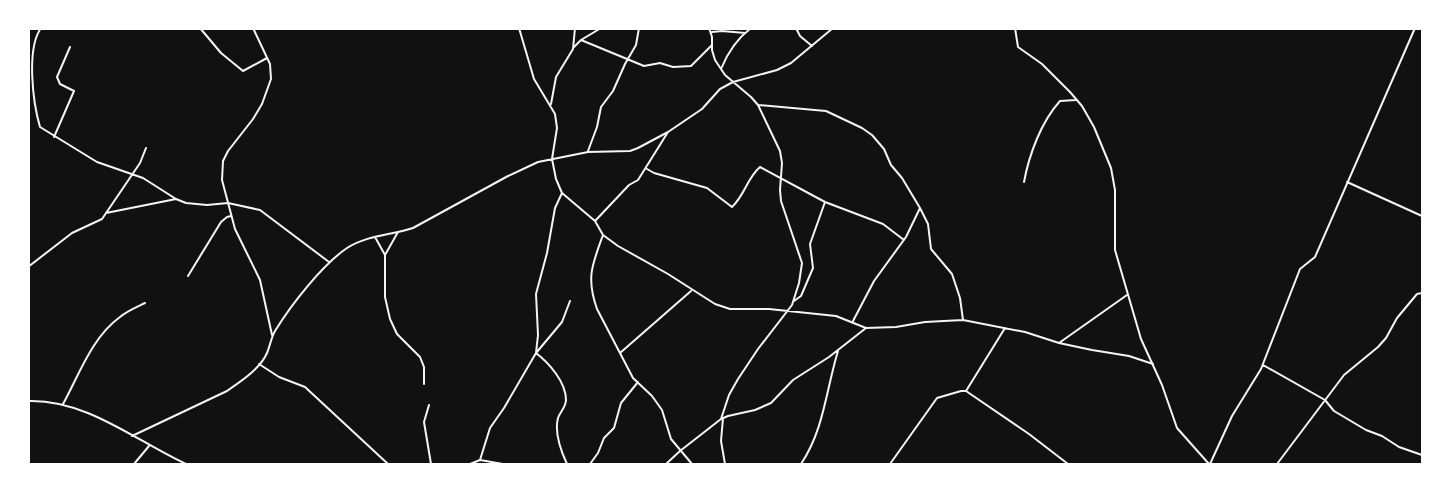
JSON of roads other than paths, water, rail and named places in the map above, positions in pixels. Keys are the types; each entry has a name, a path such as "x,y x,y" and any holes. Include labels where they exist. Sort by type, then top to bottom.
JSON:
{"street":[{"path":"41,28 34,38 32,92 40,127 54,138 97,162 143,178 186,203 207,205 228,203 260,210 330,263"},
{"path":"200,28 221,53 243,71 267,58"},
{"path":"253,28 270,64 270,79 262,104 223,161 222,180 231,216 244,250 260,280 272,335"},
{"path":"519,28 534,79 555,114 556,128 552,159 556,179 562,193 595,221 603,235 715,304 730,309 788,311 836,316 866,328 896,327 925,321 963,320 1005,328 1059,343 1129,356 1152,364"},
{"path":"573,49 575,28"},
{"path":"551,104 556,77 573,49 581,40 601,28"},
{"path":"588,152 597,127 601,106 616,85 636,45 639,28"},
{"path":"709,28 715,60 733,82 758,105 780,151 782,163 780,190 785,216 802,263 793,302 758,349 729,395 722,419 721,441 725,465"},
{"path":"721,69 730,51 751,28"},
{"path":"796,28 800,36 812,46"},
{"path":"132,436 227,391 242,381 267,353 272,335 286,314 330,263 348,248 375,237 413,228 538,162 588,152 630,151 668,132 702,109 720,89 733,82 777,70 791,63 833,28"},
{"path":"1015,28 1018,47 1042,64 1076,100 1094,127 1111,168 1115,190 1115,250 1141,339 1177,428 1210,465 1232,416 1263,365 1300,269 1315,257 1414,28"},
{"path":"711,32 745,33"},
{"path":"581,40 646,66 660,63 673,67 690,66 712,45"},
{"path":"54,138 74,91 60,84 57,77 70,47"},
{"path":"1024,182 1032,154 1054,110 1060,101 1076,100"},
{"path":"758,105 826,111 872,135 884,149 891,165 902,178 920,208 927,224 931,249 952,274 960,298 963,320"},
{"path":"595,221 629,185 638,180 647,169 668,132"},
{"path":"28,267 72,233 102,219 140,163 146,148"},
{"path":"647,169 654,174 707,188 732,207 738,202 753,173 760,167 825,202 883,224 904,240"},
{"path":"1347,182 1422,216"},
{"path":"536,353 538,335 536,294 548,253 555,208 562,193"},
{"path":"106,213 176,199"},
{"path":"793,302 801,296 813,268 810,244 825,202"},
{"path":"853,321 869,290 904,240 920,208"},
{"path":"188,276 221,222 231,216"},
{"path":"385,255 398,232"},
{"path":"603,235 591,270 594,301 633,378 652,396 662,410 671,439 692,465"},
{"path":"375,237 385,255 385,297 390,319 397,334 420,357 424,367 424,384"},
{"path":"620,353 691,291"},
{"path":"1277,465 1344,375 1378,348 1397,318 1417,294 1422,293"},
{"path":"1059,343 1127,295"},
{"path":"480,460 490,428 536,353 562,322 570,301"},
{"path":"63,404 90,352 105,331 120,316 145,303"},
{"path":"666,465 680,451 722,419 771,403 793,380 866,328"},
{"path":"966,391 1005,328"},
{"path":"801,465 820,429 838,350"},
{"path":"536,353 553,369 564,394 565,404 558,419 557,428 558,440 567,465"},
{"path":"259,364 279,377 305,387 388,465"},
{"path":"1263,365 1325,400 1334,411 1366,430 1382,435 1399,447 1422,455"},
{"path":"590,465 604,438 614,428 621,403 638,382"},
{"path":"890,465 937,398 961,391 966,391 1029,434 1068,465"},
{"path":"28,401 63,404 91,414 186,465"},
{"path":"429,405 424,422 431,465"},
{"path":"134,465 149,446"},
{"path":"470,465 480,460 503,465"}]}
